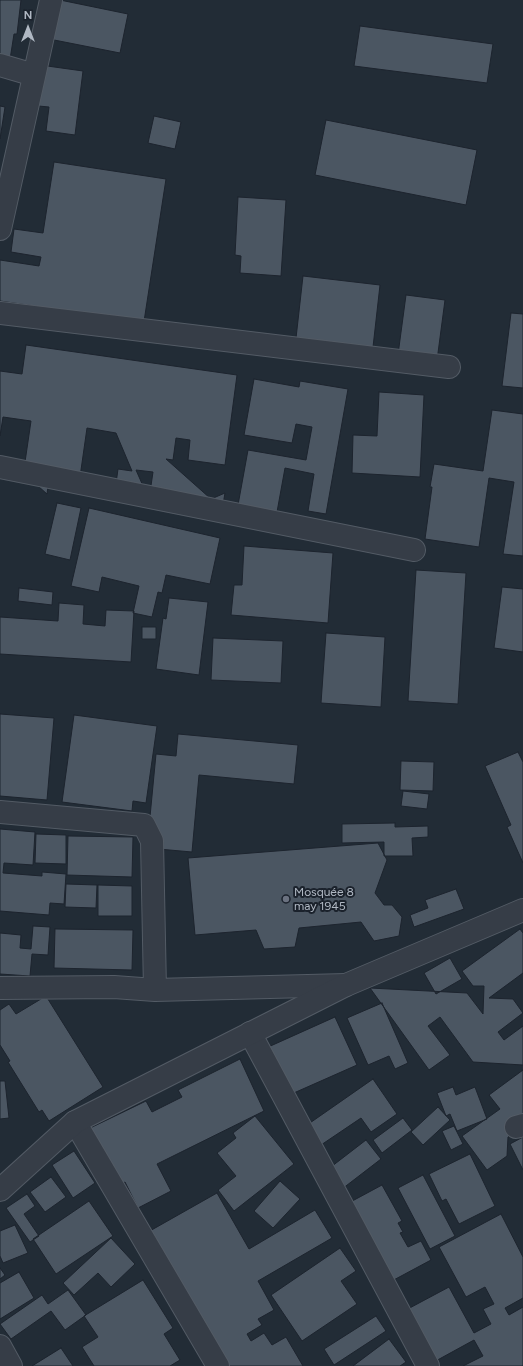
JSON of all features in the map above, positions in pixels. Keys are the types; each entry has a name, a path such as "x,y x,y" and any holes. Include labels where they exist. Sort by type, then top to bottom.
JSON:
{"street":[{"path":"0,229 5,186 34,74 51,0"},
{"path":"0,65 34,74"},
{"path":"0,313 449,367"},
{"path":"0,467 414,550"},
{"path":"0,812 144,825 152,841 155,990"},
{"path":"0,1190 76,1122 346,985 523,910"},
{"path":"0,988 114,987 155,990 346,985"},
{"path":"250,1033 428,1366"},
{"path":"76,1122 218,1366"},
{"path":"0,1346 11,1366"}],"building":[{"path":"0,0 21,0 17,34 14,34 9,66 0,65"},
{"path":"60,0 128,14 120,53 44,38"},
{"path":"360,26 493,44 487,83 354,66"},
{"path":"33,64 83,71 75,135 46,131 49,107 28,105"},
{"path":"0,106 5,107 0,139"},
{"path":"154,116 181,122 175,149 148,143"},
{"path":"326,120 477,150 466,205 315,175"},
{"path":"54,162 166,179 143,328 75,312 0,301 0,260 39,266 41,257 11,252 14,229 43,233"},
{"path":"238,197 286,200 281,276 240,273 241,256 235,255"},
{"path":"303,276 380,285 372,356 295,347"},
{"path":"406,295 445,300 436,368 397,362"},
{"path":"511,313 523,314 523,388 502,386"},
{"path":"26,345 237,375 225,465 188,460 190,440 176,438 173,460 166,459 211,499 225,493 221,516 148,506 153,472 136,470 147,495 115,491 118,469 132,471 116,433 87,428 79,484 49,479 47,494 9,460 25,462 31,421 3,417 0,436 0,371 22,374"},
{"path":"254,379 299,387 300,381 348,389 326,514 308,511 314,474 285,468 275,523 236,516 248,450 306,460 312,427 296,424 292,443 244,435"},
{"path":"379,392 424,395 420,477 352,473 353,435 377,436"},
{"path":"492,410 523,414 523,556 503,554 514,482 489,478 479,547 425,539 432,487 430,487 434,464 483,471"},
{"path":"57,503 81,508 70,560 45,554"},
{"path":"89,508 220,538 210,584 166,575 162,593 158,592 152,617 133,613 139,586 102,577 99,592 71,586"},
{"path":"244,546 333,553 328,623 231,615 234,585 242,585"},
{"path":"416,570 466,573 458,704 408,701"},
{"path":"502,587 523,589 523,652 494,648"},
{"path":"19,588 53,592 52,605 18,601"},
{"path":"169,598 208,602 199,675 156,669 163,618 166,619"},
{"path":"59,603 84,605 83,624 105,626 106,610 134,611 131,662 0,654 0,617 58,621"},
{"path":"142,627 156,627 156,639 142,639"},
{"path":"326,633 385,637 381,707 321,703"},
{"path":"213,638 283,641 281,683 211,680"},
{"path":"0,714 54,718 47,800 0,796"},
{"path":"74,715 157,726 146,803 133,801 132,811 62,802"},
{"path":"178,734 298,745 294,784 199,775 192,852 147,848 156,754 176,756"},
{"path":"518,752 523,762 523,863 507,827 511,825 485,766"},
{"path":"401,761 434,762 433,791 400,790"},
{"path":"403,791 429,794 427,809 401,806"},
{"path":"395,823 395,827 428,826 428,837 412,838 413,856 384,856 384,842 342,843 342,824"},
{"path":"0,829 35,832 33,865 4,863 3,873 42,876 42,872 66,874 64,904 50,903 49,915 0,911"},
{"path":"36,834 66,835 66,864 35,863"},
{"path":"68,836 133,837 132,877 67,875"},
{"name":"Mosquée 8 may 1945","path":"378,843 387,860 375,893 384,905 392,905 402,917 399,936 374,941 361,922 299,928 295,947 264,949 256,930 195,935 188,858"},
{"path":"66,884 97,885 96,908 65,907"},
{"path":"98,885 132,886 132,916 98,916"},
{"path":"456,889 464,909 414,927 410,915 428,908 425,900"},
{"path":"33,926 50,927 48,955 32,954 30,976 0,974 0,933 21,935 20,948 31,949"},
{"path":"55,929 133,930 132,970 54,968"},
{"path":"520,929 523,933 523,973 489,998 513,999 523,1013 498,1032 504,1040 523,1026 523,1065 473,1062 440,1017 428,1026 450,1055 429,1070 370,988 467,993 483,1014 484,986 473,986 462,971"},
{"path":"450,958 462,979 436,994 424,973"},
{"path":"46,996 103,1087 49,1121 42,1110 39,1112 8,1062 10,1061 0,1045 0,1010 9,1004 16,1014"},
{"path":"382,1003 408,1063 395,1069 389,1056 368,1065 347,1018"},
{"path":"335,1017 357,1065 287,1096 266,1048"},
{"path":"240,1059 264,1111 157,1164 171,1191 138,1208 125,1182 113,1188 84,1131 146,1101 152,1112 182,1097 178,1090"},
{"path":"523,1070 523,1126 508,1137 507,1156 487,1170 462,1136 500,1109 489,1095"},
{"path":"373,1079 397,1114 371,1132 361,1118 321,1145 307,1125"},
{"path":"0,1081 5,1081 9,1118 0,1119"},
{"path":"453,1087 456,1095 475,1087 487,1119 457,1131 450,1114 446,1116 437,1093"},
{"path":"438,1107 450,1120 423,1145 411,1132"},
{"path":"255,1116 294,1164 234,1211 218,1190 236,1176 217,1153 236,1138 233,1133"},
{"path":"403,1118 412,1130 382,1153 373,1140"},
{"path":"454,1126 463,1144 451,1150 442,1131"},
{"path":"523,1137 523,1170 510,1144"},
{"path":"366,1140 381,1159 342,1189 327,1170"},
{"path":"74,1151 95,1183 73,1198 52,1165"},
{"path":"470,1154 495,1206 459,1224 446,1199 442,1201 429,1174"},
{"path":"423,1175 455,1236 430,1249 398,1188"},
{"path":"51,1177 66,1197 45,1212 30,1192"},
{"path":"280,1181 300,1199 273,1228 254,1211"},
{"path":"382,1185 402,1221 398,1223 403,1232 400,1233 408,1247 421,1241 431,1260 390,1282 343,1206"},
{"path":"217,1193 249,1249 315,1210 332,1238 258,1281 274,1310 258,1319 262,1325 247,1334 251,1341 264,1333 272,1345 286,1337 303,1366 219,1366 148,1232"},
{"path":"27,1194 35,1206 24,1214 39,1236 30,1242 6,1208"},
{"path":"89,1201 113,1236 56,1274 33,1239"},
{"path":"501,1214 523,1257 523,1298 505,1308 509,1315 523,1307 523,1366 463,1366 483,1356 474,1340 432,1363 404,1311 449,1287 474,1333 491,1324 483,1309 494,1304 485,1287 466,1297 439,1247"},
{"path":"15,1225 28,1253 3,1263 0,1256 0,1231"},
{"path":"111,1238 135,1264 111,1287 98,1273 74,1295 63,1283"},
{"path":"340,1248 356,1271 341,1281 357,1304 302,1341 271,1295"},
{"path":"0,1268 5,1275 0,1279"},
{"path":"19,1272 34,1298 0,1319 0,1283"},
{"path":"143,1280 173,1328 164,1334 180,1360 170,1366 94,1366 82,1347 98,1337 84,1316"},
{"path":"68,1290 86,1315 65,1330 51,1311 11,1339 0,1324 42,1295 48,1304"},
{"path":"376,1316 386,1331 334,1365 324,1349"},
{"path":"389,1339 406,1362 400,1366 353,1366"},
{"path":"61,1348 73,1366 32,1366"}],"place":[{"name":"Mosquée 8 may 1945","path":"286,899"}]}
